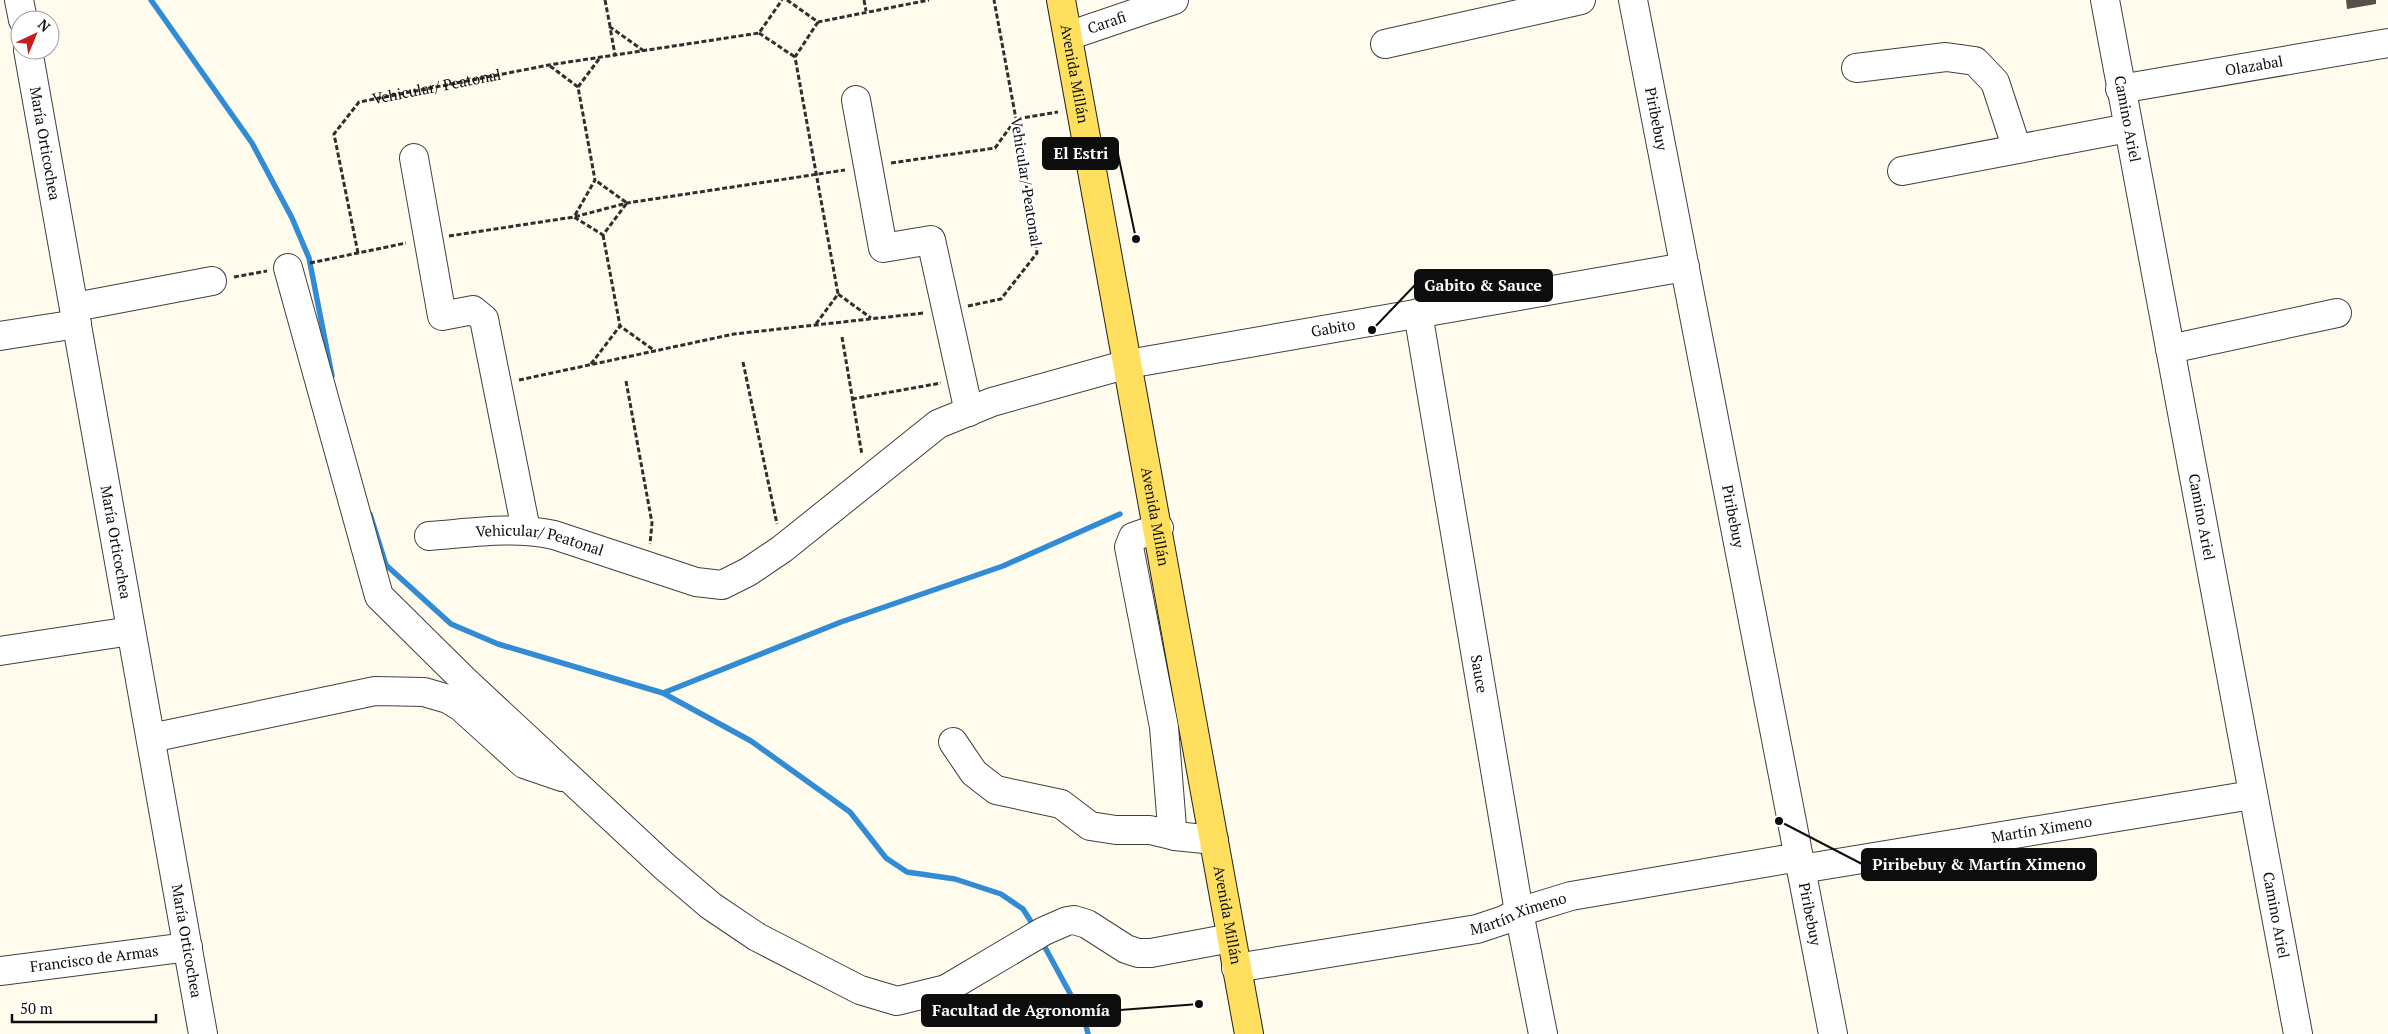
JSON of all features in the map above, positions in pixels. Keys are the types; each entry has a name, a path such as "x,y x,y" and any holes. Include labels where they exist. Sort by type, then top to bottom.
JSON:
{"main road":[{"name":"Avenida Millán","path":"1061,0 1159,528 1249,1034"}],"street":[{"name":"Carafi","path":"1068,36 1174,0"},
{"path":"1385,44 1581,0"},
{"name":"Piribebuy","path":"1633,0 1834,1034"},
{"name":"Camino Ariel","path":"2105,0 2120,89 2298,1034"},
{"name":"Olazabal","path":"2120,89 2388,43"},
{"path":"1856,68 1946,57 1974,61 1995,82 2017,149"},
{"name":"María Orticochea","path":"30,60 203,1034"},
{"path":"856,100 883,248 931,240 969,412"},
{"path":"1902,171 2128,128"},
{"path":"414,158 430,238 442,316 474,310 484,319 526,530"},
{"name":"Gabito","path":"1128,364 1684,266"},
{"path":"282,269 379,596 571,779 710,906 758,937 860,990 897,1001 946,989 1037,935 1067,921 1080,921 1095,928 1115,944 1138,953 1151,953 1231,938"},
{"path":"0,336 212,281"},
{"name":"Sauce","path":"1418,313 1520,912 1543,1034"},
{"path":"2170,349 2337,313"},
{"name":"Vehicular/ Peatonal","path":"429,536 526,530 554,535 696,582 722,585 748,572 782,549 938,424 992,402 1128,364"},
{"path":"1159,528 1134,537 1129,547 1164,727 1172,827 1175,836"},
{"path":"0,651 131,631"},
{"path":"151,738 375,691 424,692 448,699 461,707 524,764 571,779"},
{"path":"953,742 974,774 996,790 1061,804 1090,826 1116,830 1150,830 1175,836 1214,840"},
{"name":"Martín Ximeno","path":"1236,968 1477,928 1570,896 2252,795"},
{"name":"Francisco de Armas","path":"0,971 188,947"}],"path":[{"path":"605,0 615,56"},
{"path":"782,0 759,33 795,57"},
{"path":"788,0 818,22"},
{"path":"864,0 866,11"},
{"path":"872,319 838,294 795,57 818,22 929,0"},
{"name":"Vehicular/ Peatonal","path":"498,384 734,334 948,310 1001,299 1037,253 1016,119 994,0"},
{"path":"610,26 644,51"},
{"name":"Vehicular/ Peatonal","path":"358,253 334,134 359,102 549,65 759,33"},
{"path":"578,87 599,58"},
{"path":"549,65 578,87 595,180 574,217"},
{"path":"318,261 430,238 574,217 627,203 995,148 1016,119 1081,109"},
{"path":"595,180 627,203"},
{"path":"627,203 603,235 620,326 656,351"},
{"path":"574,217 603,235"},
{"path":"212,281 282,269"},
{"path":"816,325 838,294"},
{"path":"590,365 620,326"},
{"path":"842,337 867,482"},
{"path":"743,362 782,549"},
{"path":"852,399 962,380"},
{"path":"626,381 652,523 649,567"}],"building":[{"path":"2346,0 2376,0 2376,4 2347,9"}],"waterway":[{"path":"151,0 252,143 292,218 309,258 332,376"},
{"path":"370,514 386,565 451,624 498,644 663,693 751,741 850,812 886,858 907,872 955,879 1001,894 1023,909 1035,928"},
{"path":"663,693 841,622 1003,566 1120,514"},
{"path":"1041,940 1085,1021 1088,1034"}],"place":[{"name":"El Estri","path":"1136,239"},
{"name":"Gabito & Sauce","path":"1372,330"},
{"name":"Piribebuy & Martín Ximeno","path":"1779,821"},
{"name":"Facultad de Agronomía","path":"1199,1004"}]}
